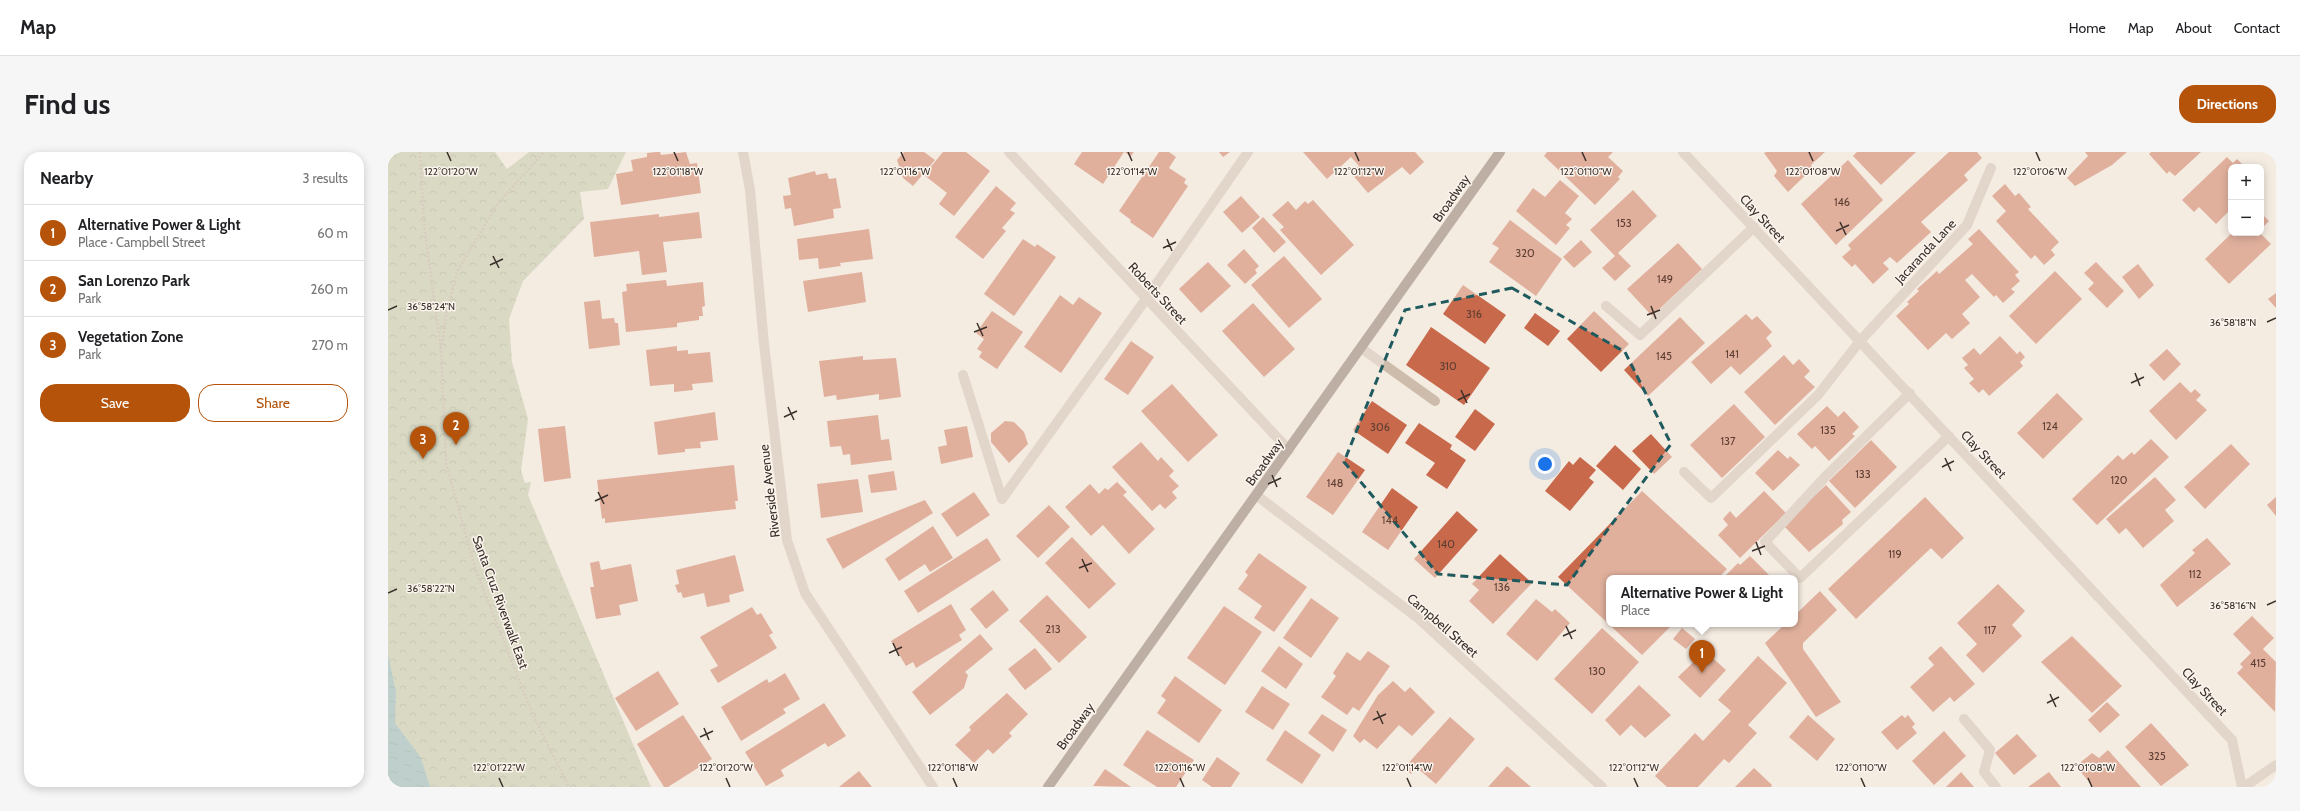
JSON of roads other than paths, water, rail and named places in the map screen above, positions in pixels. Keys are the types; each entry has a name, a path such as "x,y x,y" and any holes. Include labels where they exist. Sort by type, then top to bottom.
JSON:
{"main road":[{"name":"Broadway","path":"1048,787 1500,152"}],"street":[{"name":"Riverside Avenue","path":"743,152 750,190 764,344 787,540 805,593 933,787"},
{"name":"Roberts Street","path":"1009,152 1289,450"},
{"path":"963,374 1002,499 1146,299 1248,152"},
{"name":"Clay Street","path":"1683,152 1910,393 2232,740 2243,787"},
{"name":"Jacaranda Lane","path":"1684,472 1711,498 1818,395 1860,341 1967,225 1991,168"},
{"path":"1606,306 1640,335 1754,227"},
{"path":"1361,348 1435,401"},
{"path":"1797,575 1765,542 1827,474 1910,393"},
{"path":"1798,576 1800,578 1949,436"},
{"name":"Campbell Street","path":"1256,495 1418,618 1602,787"},
{"path":"1964,719 1990,750 1984,772 1996,787"},
{"path":"2243,787 2276,766"}],"water":[{"path":"388,654 396,692 395,723 421,758 430,787 388,787"}],"place":[{"name":"San Lorenzo Park","path":"456,445"},
{"name":"Vegetation Zone","path":"423,459"},
{"name":"Alternative Power & Light","path":"1702,673"}]}
